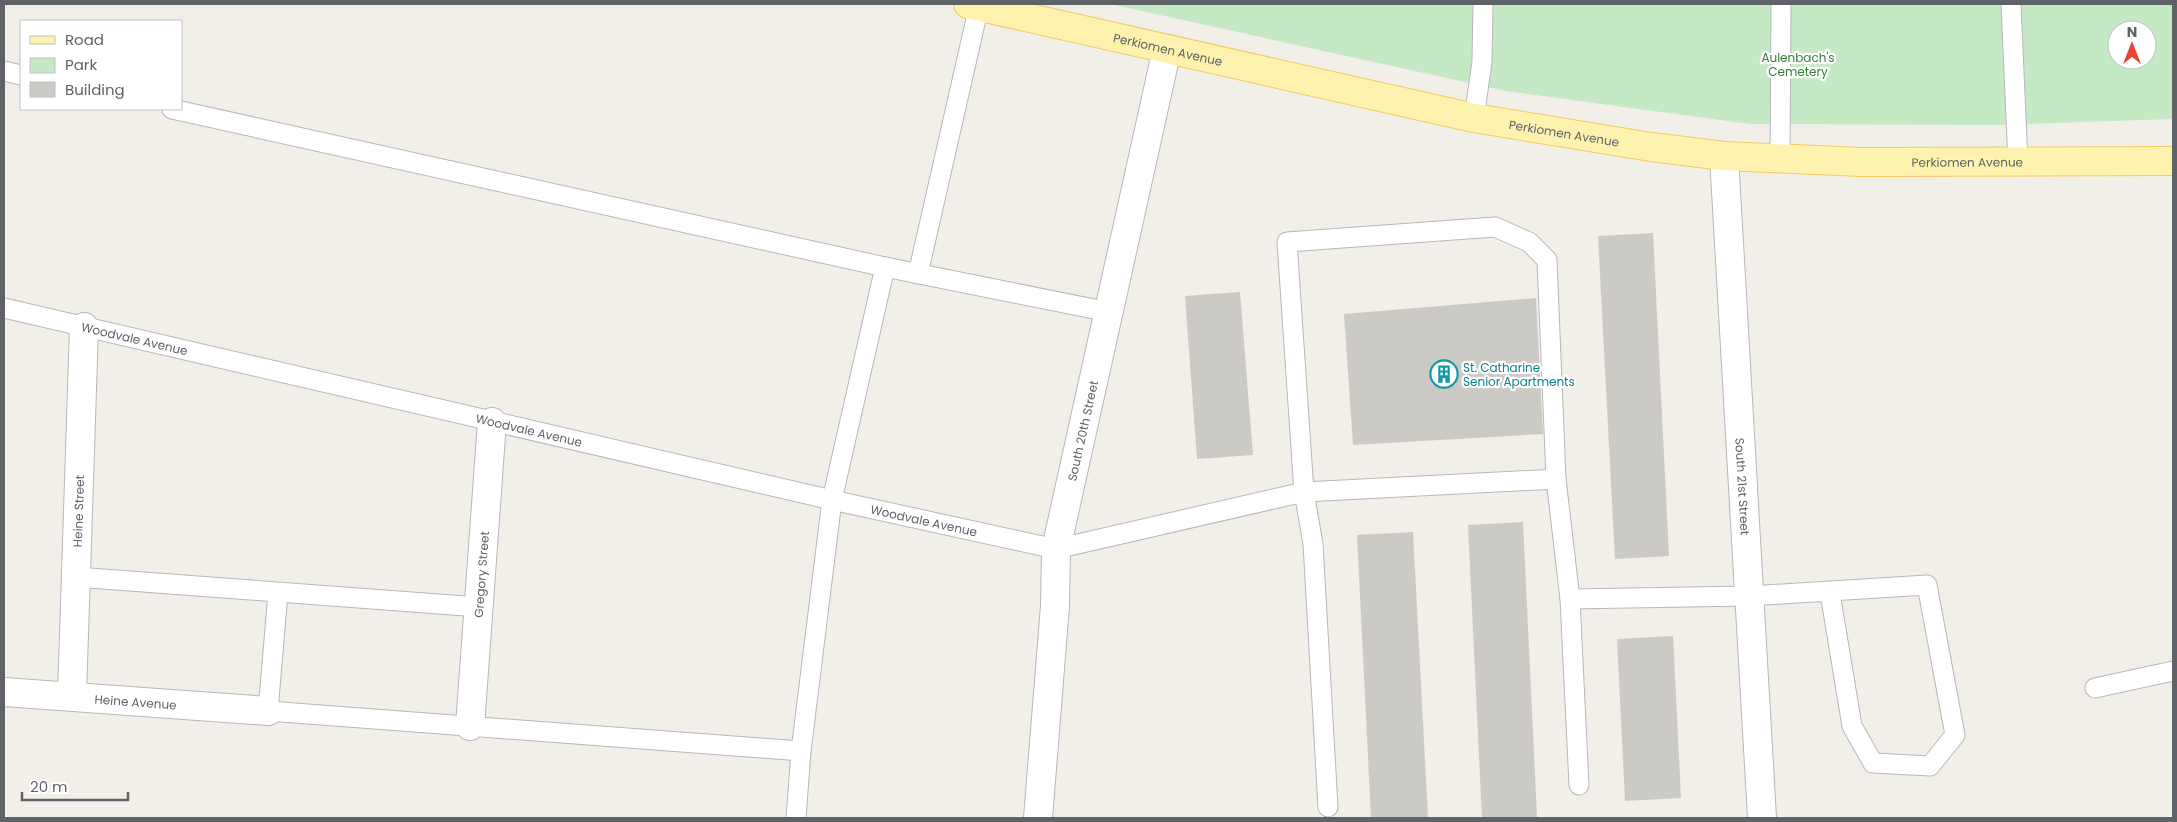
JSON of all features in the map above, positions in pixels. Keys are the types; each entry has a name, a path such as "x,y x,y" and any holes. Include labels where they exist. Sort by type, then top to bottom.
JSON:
{"main road":[{"name":"Perkiomen Avenue","path":"973,5 1474,118 1588,138 1724,156 1872,162 2173,161"}],"street":[{"name":"South 20th Street","path":"1038,818 1055,606 1056,549 1167,49"},
{"name":"South 21st Street","path":"1724,156 1762,818"},
{"name":"Heine Street","path":"72,696 84,327"},
{"name":"Gregory Street","path":"470,726 492,422"},
{"name":"Heine Avenue","path":"4,692 268,712"}],"lane":[{"path":"1474,118 1482,62 1483,4"},
{"path":"1780,158 1781,4"},
{"path":"2011,4 2018,163"},
{"path":"918,274 973,5"},
{"path":"4,71 20,75"},
{"path":"177,110 885,267 1109,312"},
{"path":"1328,807 1313,544 1304,492 1287,242 1495,227 1529,242 1547,260 1556,479 1570,599 1580,785"},
{"path":"796,818 801,751 832,500 885,267"},
{"name":"Woodvale Avenue","path":"4,308 832,500 1056,549"},
{"path":"1056,549 1304,492 1556,479"},
{"path":"76,578 478,608"},
{"path":"1570,599 1830,593 1927,585 1956,735 1930,766 1873,763 1852,726 1830,593"},
{"path":"278,593 268,712 801,751"},
{"path":"2095,688 2173,671"}],"green space":[{"name":"Aulenbach's Cemetery","path":"1110,4 2173,4 2173,119 1995,125 1750,124 1506,91"}],"building":[{"path":"1653,233 1669,556 1615,559 1598,236"},
{"path":"1240,292 1253,455 1197,459 1185,296"},
{"name":"St. Catharine Senior Apartments","path":"1536,298 1543,434 1353,445 1344,314"},
{"path":"1523,522 1537,817 1482,818 1468,525"},
{"path":"1413,532 1428,818 1371,818 1357,535"},
{"path":"1673,636 1681,798 1625,801 1617,639"}],"place":[{"name":"St. Catharine Senior Apartments","path":"1444,374"}]}
